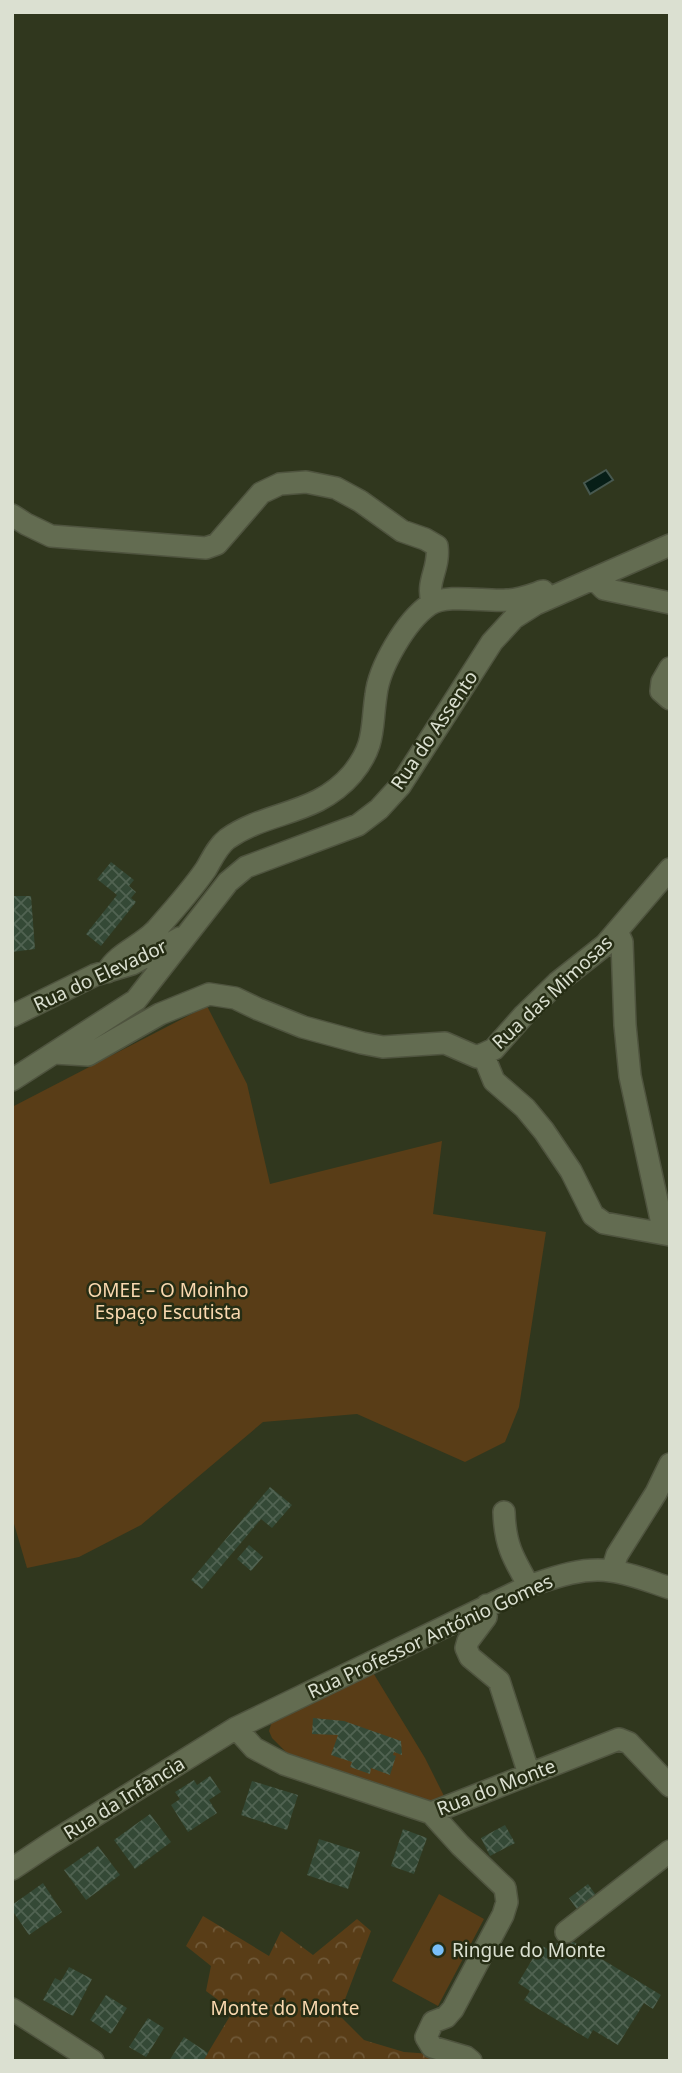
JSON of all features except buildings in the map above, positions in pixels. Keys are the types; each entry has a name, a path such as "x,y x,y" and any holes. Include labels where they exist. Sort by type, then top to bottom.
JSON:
{"street":[{"path":"12,515 51,536 206,548 217,544 261,493 280,484 306,482 336,488 360,501 402,531 425,538 437,547 438,558 429,589 432,603"},
{"name":"Rua do Assento","path":"12,1080 136,1000 228,882 246,867 358,825 379,809 400,786 492,642 514,618 537,604 670,545"},
{"path":"107,972 114,961 141,945 154,931 205,870 225,840 250,827 319,802 336,790 353,772 371,744 376,693 383,668 417,614 432,603 462,598 506,600 525,597 570,580 589,580 604,589 670,603"},
{"path":"670,668 662,682 661,691 670,699"},
{"name":"Rua das Mimosas","path":"54,1053 88,1055 160,1014 209,994 235,998 303,1027 362,1044 383,1047 445,1043 477,1057 494,1049 557,982 605,945 670,869"},
{"path":"482,1054 494,1081 525,1108 544,1131 571,1171 593,1214 604,1223 667,1234 630,1076 621,942 617,931"},
{"name":"Rua do Elevador","path":"12,1016 95,975 132,964 188,933"},
{"path":"612,1571 617,1555 656,1493 670,1464"},
{"path":"504,1512 505,1534 510,1550 529,1586"},
{"name":"Rua Professor António Gomes","path":"236,1728 488,1605 529,1586 562,1575 584,1570 612,1571 670,1588"},
{"path":"488,1605 485,1617 466,1648 470,1657 499,1681 529,1774"},
{"name":"Rua do Monte","path":"236,1728 254,1748 284,1764 431,1813 619,1739 629,1743 670,1786"},
{"name":"Rua da Infância","path":"12,1869 236,1728"},
{"path":"431,1813 505,1888 507,1902 503,1915 453,2009 446,2017 433,2022 426,2037 432,2046 471,2061"},
{"path":"566,1932 670,1851"},
{"path":"12,2009 93,2061"}],"green space":[{"name":"OMEE – O Moinho Espaço Escutista","path":"207,1006 247,1084 270,1184 442,1141 433,1214 546,1232 519,1407 505,1442 465,1462 357,1414 263,1422 141,1525 79,1557 27,1568 12,1517 12,1107"},
{"path":"372,1671 425,1758 446,1800 430,1802 289,1755 272,1738 269,1731 272,1721"},
{"name":"Ringue do Monte","path":"439,1894 484,1919 438,2006 392,1981"},
{"name":"Monte do Monte","path":"203,1916 269,1956 281,1931 313,1955 357,1919 371,1931 339,2015 364,2040 404,2052 445,2055 454,2061 203,2061 233,2011 206,1991 211,1966 186,1946"}],"shaded area":[{"path":"606,470 613,480 590,494 584,483"}],"place":[{"name":"Ringue do Monte","path":"438,1950"}]}
